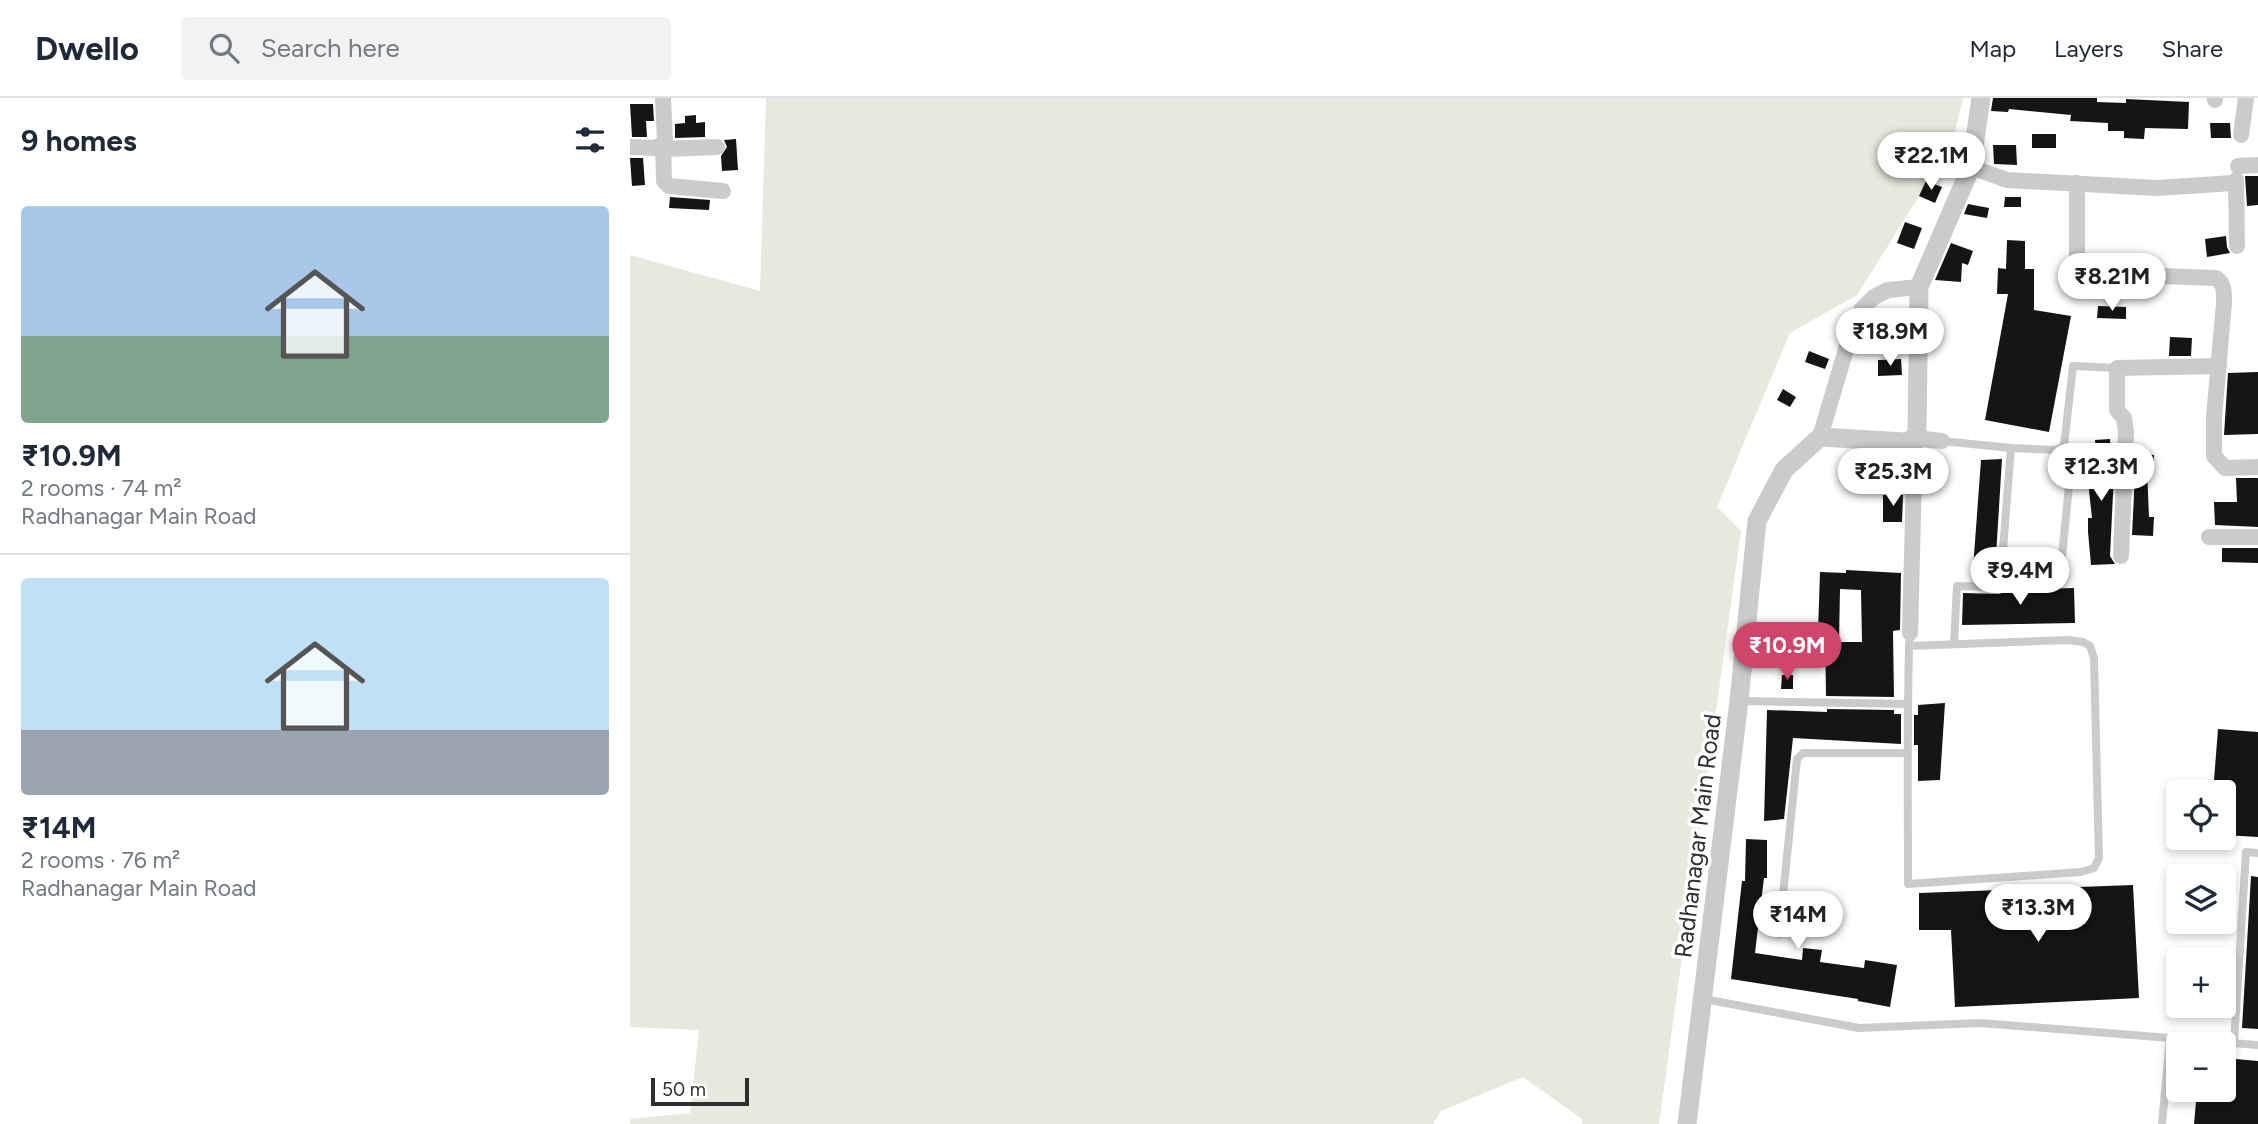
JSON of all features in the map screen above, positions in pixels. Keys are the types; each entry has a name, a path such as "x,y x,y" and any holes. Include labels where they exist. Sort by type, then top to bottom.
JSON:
{"street":[{"path":"663,98 666,138 663,147 664,181 669,186 723,191"},
{"path":"1910,639 1919,287 1971,167 1981,98"},
{"path":"2241,135 2246,98"},
{"path":"630,147 717,148"},
{"path":"2238,166 2258,165"},
{"path":"1971,167 2007,180 2157,188 2233,183 2236,180 2237,246"},
{"path":"2077,183 2077,273 2216,278 2223,286 2214,456 2225,468 2258,467"},
{"path":"1919,287 1888,290 1874,297 1861,310 1847,346 1820,437 1905,442 1915,438 1942,441"},
{"path":"2122,556 2126,432 2124,418 2117,410 2117,368 2220,366"},
{"name":"Radhanagar Main Road","path":"1687,1124 1739,701 1757,521 1784,470 1820,437"},
{"path":"2209,537 2258,537"}],"lane":[{"path":"1942,441 2011,449 2057,450 2064,446 2073,366 2117,368"},
{"path":"1954,644 1957,586 2000,587 2011,449"},
{"path":"2057,450 2065,456 2070,476 2060,576"},
{"path":"1910,639 1954,644 2068,640 2090,646 2094,658 2099,858 2096,865 2081,872 1908,884 1910,639"},
{"path":"1739,701 1908,704"},
{"path":"1779,934 1797,759 1803,753 1907,753"},
{"path":"2235,1032 2246,852 2258,853"},
{"path":"1703,999 1859,1028 1980,1023 2166,1038"},
{"path":"2236,1043 2258,1045"},
{"path":"2162,1124 2166,1081"}],"shaded area":[{"path":"766,98 1963,98 1952,144 1857,295 1790,333 1717,507 1741,531 1659,1124 1582,1124 1582,1119 1523,1077 1441,1111 1433,1124 630,1124 630,1119 690,1113 699,1030 630,1027 630,255 760,291"}],"building":[{"path":"1993,98 2097,98 2097,102 2126,103 2126,99 2189,102 2188,129 2145,128 2144,139 2124,138 2124,131 2108,131 2108,123 2070,121 2071,115 2009,109 2008,112 1991,111"},
{"path":"630,104 653,104 654,121 646,121 647,137 632,137"},
{"path":"696,115 696,123 705,122 705,137 675,138 675,124 685,123 685,116"},
{"path":"2210,123 2230,123 2231,138 2211,138"},
{"path":"2032,134 2056,134 2056,148 2032,148"},
{"path":"736,139 738,170 722,171 721,156 727,147 724,140"},
{"path":"1993,145 2016,145 2017,165 1994,164"},
{"path":"630,158 643,158 645,185 632,186"},
{"path":"2245,176 2258,176 2258,205 2247,206"},
{"path":"1926,181 1942,187 1935,203 1919,196"},
{"path":"670,197 710,200 709,210 669,208"},
{"path":"2005,197 2021,197 2021,207 2004,207"},
{"path":"1968,204 1989,208 1987,218 1964,214"},
{"path":"1905,222 1922,228 1914,249 1897,243"},
{"path":"2226,236 2230,253 2207,257 2205,239"},
{"path":"2007,240 2025,241 2025,269 2034,269 2034,310 2071,316 2049,432 1985,420 2008,294 1997,294 1998,268 2006,269"},
{"path":"1951,243 1973,251 1968,265 1962,263 1961,282 1935,280"},
{"path":"2118,253 2119,264 2102,263 2102,254"},
{"path":"2098,306 2126,307 2126,319 2097,318"},
{"path":"2170,337 2192,338 2191,356 2169,356"},
{"path":"1809,351 1829,359 1825,369 1805,362"},
{"path":"1901,359 1902,375 1878,376 1878,360"},
{"path":"2258,372 2258,434 2224,435 2228,373"},
{"path":"1783,389 1796,397 1790,407 1777,400"},
{"path":"2110,439 2111,453 2115,453 2110,556 2115,564 2091,565 2088,518 2092,518 2088,481 2091,481 2091,453 2096,453 2095,440"},
{"path":"2136,454 2154,455 2153,469 2147,469 2149,517 2154,517 2153,536 2132,535"},
{"path":"2002,459 1995,572 1973,569 1981,460"},
{"path":"2236,478 2258,478 2258,527 2215,525 2214,502 2237,502"},
{"path":"1883,495 1903,495 1902,522 1883,522"},
{"path":"2222,548 2258,548 2258,563 2222,562"},
{"path":"1846,570 1901,573 1900,630 1893,631 1894,697 1826,696 1825,633 1818,632 1820,572 1846,573","holes":["1840,589 1861,590 1862,642 1839,642"]},
{"path":"2074,588 2075,623 1962,625 1963,593 2000,594 2006,590"},
{"path":"1791,639 1805,639 1804,651 1790,650"},
{"path":"1782,675 1793,675 1793,689 1781,689"},
{"path":"1945,703 1940,780 1918,781 1918,745 1914,745 1914,715 1918,715 1918,705"},
{"path":"1827,709 1894,710 1894,714 1901,714 1901,744 1793,738 1784,819 1764,821 1767,710 1827,712"},
{"path":"2218,729 2258,732 2258,837 2236,836 2236,780 2214,780"},
{"path":"1746,839 1767,840 1767,878 1764,878 1755,953 1802,960 1803,948 1822,950 1820,962 1864,968 1865,960 1897,965 1890,1007 1858,999 1731,979 1742,881 1745,881"},
{"path":"2251,876 2258,877 2258,1029 2242,1028"},
{"path":"2133,885 2139,998 1955,1007 1951,930 1919,930 1919,893"},
{"path":"2236,1059 2258,1061 2258,1124 2194,1124 2196,1102 2236,1102"}]}
